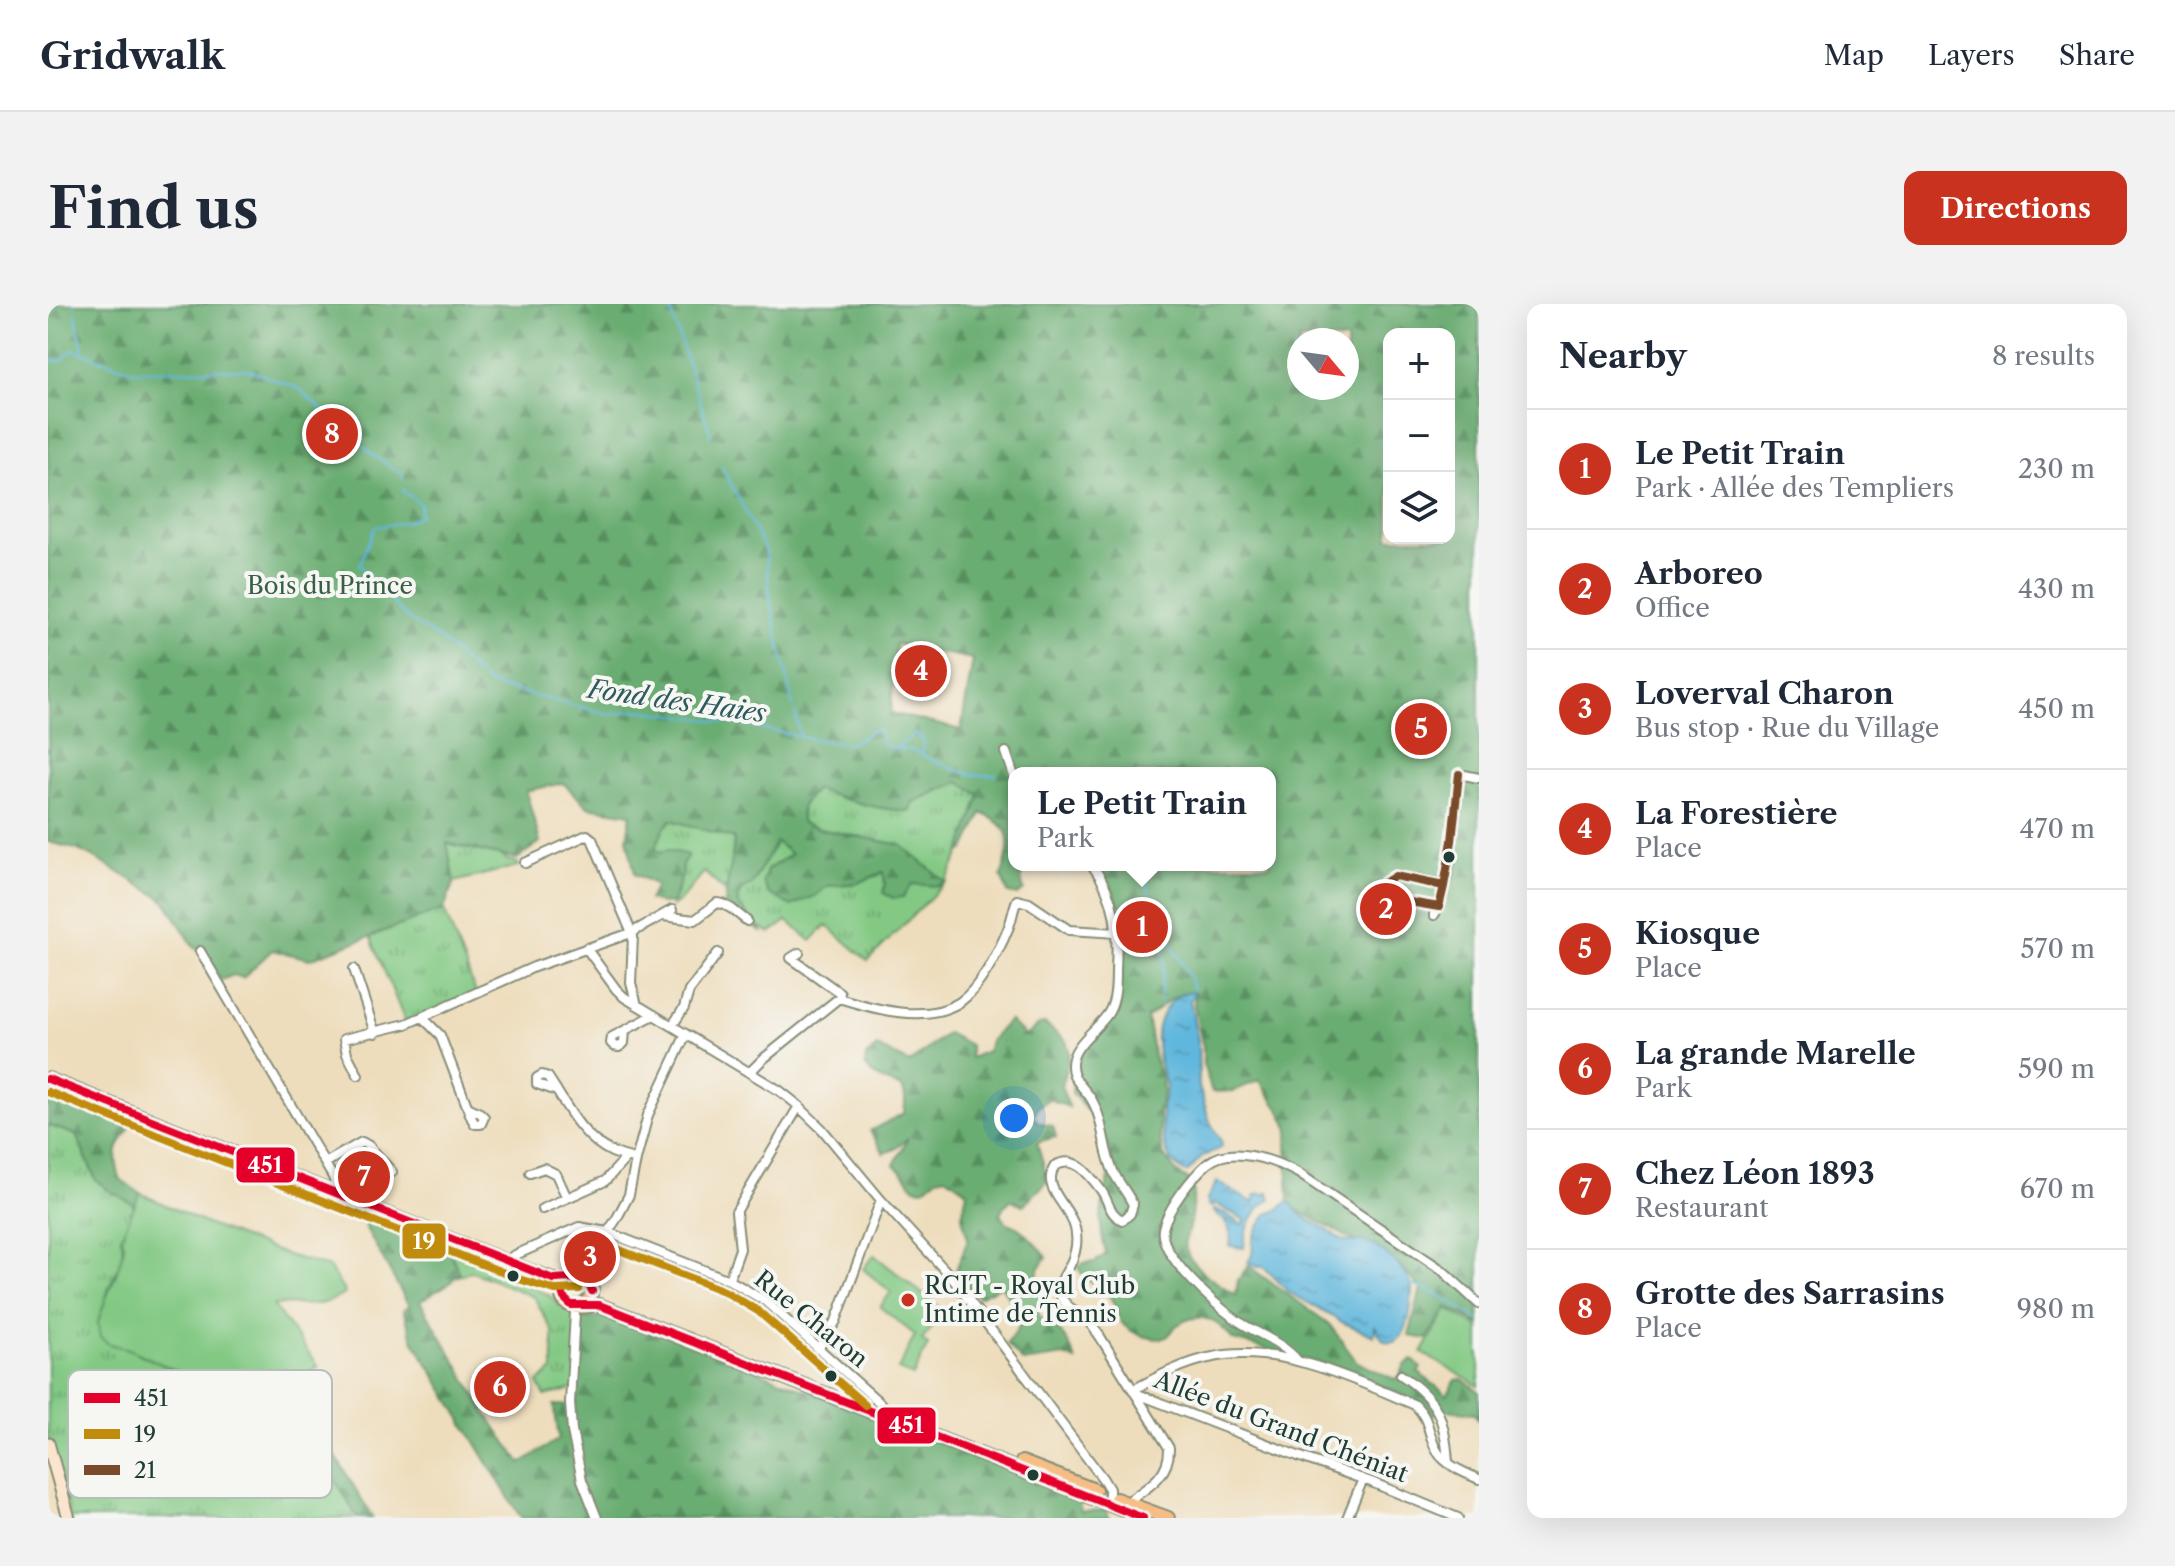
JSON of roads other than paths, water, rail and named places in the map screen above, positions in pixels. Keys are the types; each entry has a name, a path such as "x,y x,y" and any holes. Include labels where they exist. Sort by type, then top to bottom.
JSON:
{"main road":[{"path":"48,1079 553,1279 581,1282 602,1298 886,1413 1107,1500 1168,1518"},
{"path":"48,1087 562,1292"},
{"path":"581,1282 563,1285 565,1301 577,1307 599,1305 886,1413"},
{"path":"577,1307 588,1303 581,1282"},
{"path":"1125,1506 1143,1518"}],"street":[{"path":"1006,752 1011,767"},
{"path":"1434,915 1445,886 1459,774 1479,778"},
{"path":"525,863 587,835 592,839 634,943 631,983 637,1005"},
{"path":"1096,871 1112,904 1118,933 1116,985 1112,1007 1075,1053 1072,1069 1096,1109 1113,1172 1133,1209 1127,1218 1118,1219 1101,1190 1072,1162 1065,1160 1055,1166 1050,1178 1051,1186 1070,1214 1077,1240 1059,1293 1069,1306 1088,1321 1169,1448 1169,1459 1160,1478 1125,1506"},
{"path":"839,998 894,1012 938,1010 958,1003 988,967 1009,927 1017,900 1040,910 1069,930 1118,933"},
{"path":"663,916 695,920 717,903 732,909 747,921"},
{"path":"358,1075 347,1054 344,1039 375,1033 422,1017 514,975 631,933 672,910"},
{"path":"586,948 624,997 750,1072 799,1106 822,1129 953,1279 1103,1479 1109,1489 1107,1500"},
{"path":"200,951 325,1163 340,1196"},
{"path":"672,1026 684,1008 689,991 718,953"},
{"path":"750,1072 839,998 840,993 791,958 799,953"},
{"path":"692,965 702,971"},
{"path":"354,969 375,1033"},
{"path":"625,1031 654,1015"},
{"path":"422,1017 440,1035 468,1107"},
{"path":"581,1282 586,1266 629,1195 632,1158 648,1115 686,1034"},
{"path":"557,1091 591,1138 611,1151 632,1158"},
{"path":"729,1280 740,1249 736,1212 799,1106"},
{"path":"325,1163 362,1142 392,1172"},
{"path":"1298,1361 1289,1350 1219,1307 1166,1247 1163,1227 1191,1178 1211,1160 1227,1153 1254,1156 1298,1173 1442,1270 1479,1304"},
{"path":"542,1209 605,1181 632,1158"},
{"path":"530,1173 544,1168 556,1174 567,1198"},
{"path":"818,1349 836,1321 881,1200"},
{"path":"513,1256 579,1227 607,1232"},
{"name":"Rue Charon","path":"607,1232 729,1280 765,1301 880,1403 886,1413"},
{"path":"577,1307 570,1403 572,1431 582,1480 597,1518"},
{"path":"1134,1391 1154,1379 1211,1357 1262,1355 1298,1361 1415,1405 1427,1420 1437,1452 1459,1470 1479,1479"},
{"path":"1401,1375 1429,1397 1438,1410 1448,1462"},
{"name":"Allée du Grand Chéniat","path":"1134,1391 1458,1518"},
{"path":"48,1443 69,1518"},
{"path":"1347,1518 1363,1479"}],"water":[{"path":"1192,992 1190,1001 1198,1041 1199,1087 1210,1122 1222,1143 1220,1148 1203,1156 1188,1172 1184,1172 1171,1160 1165,1145 1162,1111 1166,1086 1157,1037 1159,1021 1167,1007 1183,993"},
{"path":"1217,1182 1254,1203 1255,1195 1269,1192 1271,1199 1255,1213 1248,1227 1244,1248 1230,1246 1228,1226 1213,1212 1214,1209 1224,1213 1241,1224 1245,1220 1214,1203 1212,1207 1208,1206 1207,1199"},
{"path":"1287,1202 1303,1216 1342,1240 1372,1244 1406,1275 1412,1289 1410,1312 1404,1332 1397,1341 1385,1341 1375,1325 1374,1336 1342,1322 1289,1292 1264,1267 1248,1262 1255,1234 1267,1214"}],"waterway":[{"path":"669,304 711,436"},
{"path":"75,313 83,351"},
{"name":"Fond des Haies","path":"48,359 60,361 73,350 134,371 246,369 298,388 403,478"},
{"path":"722,467 766,551 770,599 793,706"},
{"name":"Fond des Haies","path":"403,489 420,504 420,515 406,522 375,527 359,565 407,618 440,639 489,684 609,714 638,710 740,724 848,744 872,730 880,731 882,744 895,749 911,750 974,775 997,775"},
{"path":"795,713 800,735"},
{"path":"896,748 915,734 921,737 924,744 921,755"},
{"name":"Fond des Haies","path":"1143,871 1155,916 1186,970 1193,989"},
{"path":"1161,1005 1164,954"},
{"name":"Fond des Haies","path":"1412,1285 1441,1296 1479,1320"}],"place":[{"name":"Grotte des Sarrasins","path":"332,434"},
{"name":"La Forestière","path":"921,671"},
{"name":"Kiosque","path":"1421,729"},
{"name":"Arboreo","path":"1386,909"},
{"name":"Le Petit Train","path":"1142,927"},
{"name":"Chez Léon 1893","path":"364,1177"},
{"name":"Loverval Charon","path":"590,1257"},
{"name":"RCIT - Royal Club Intime de Tennis","path":"908,1300"},
{"name":"La grande Marelle","path":"500,1387"}],"park label":[{"name":"Bois du Prince","path":"330,586"}]}
